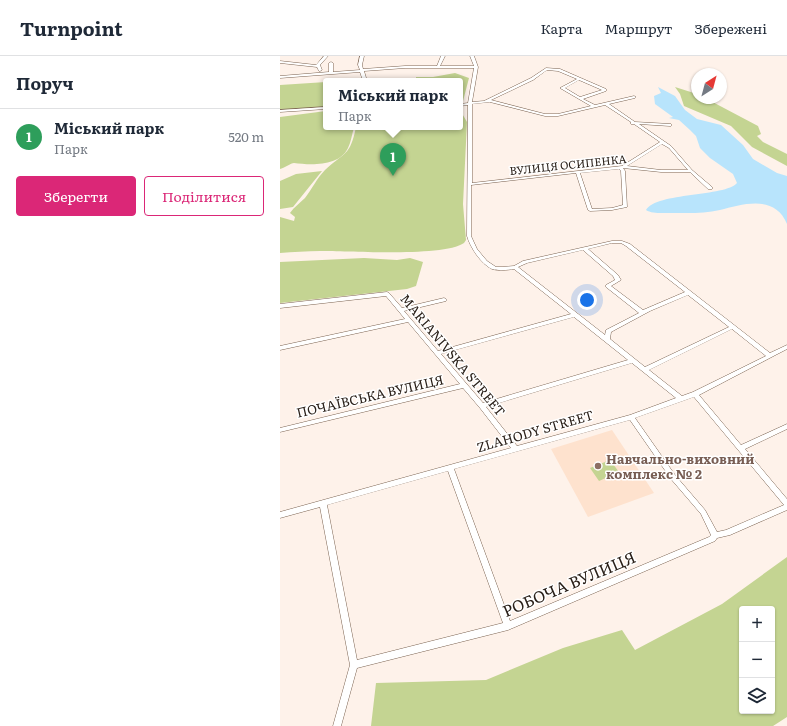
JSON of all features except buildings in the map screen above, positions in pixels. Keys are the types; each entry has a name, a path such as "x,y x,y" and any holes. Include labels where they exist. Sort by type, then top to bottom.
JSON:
{"street":[{"path":"318,66 326,56"},
{"path":"362,56 361,71 364,78"},
{"path":"438,67 443,56"},
{"path":"472,56 476,67 470,103 469,236 471,245 492,267 515,267 525,262 612,242 622,242 628,245 770,356"},
{"path":"280,62 318,66"},
{"path":"331,63 331,72"},
{"path":"318,66 321,73"},
{"path":"280,77 331,72 438,67 476,67"},
{"path":"479,102 532,80 546,68 559,70 604,90 581,98"},
{"path":"579,79 562,88 595,107"},
{"path":"463,104 490,101 545,115 558,115 634,97"},
{"path":"606,104 632,123 670,147 691,171 710,188"},
{"path":"280,111 323,108"},
{"path":"632,123 670,125"},
{"path":"578,172 590,210 612,209 625,206 622,167 662,142"},
{"name":"ВУЛИЦЯ ОСИПЕНКА","path":"470,184 622,167 661,171 691,171"},
{"path":"585,249 616,275 618,280 608,286 643,313"},
{"path":"515,267 681,399"},
{"path":"607,339 608,331 643,313 688,293"},
{"name":"MARIANIVSKA STREET","path":"280,306 387,294 465,385 515,449"},
{"path":"402,310 444,300"},
{"path":"438,353 575,315"},
{"path":"280,348 410,320"},
{"path":"644,370 733,327"},
{"name":"ZLAHODY STREET","path":"280,515 632,416 695,394 787,347"},
{"path":"482,406 632,360"},
{"name":"ПОЧАЇВСЬКА ВУЛИЦЯ","path":"280,430 465,385"},
{"path":"695,394 787,504"},
{"path":"632,416 673,477 703,512 715,535"},
{"path":"740,448 787,426"},
{"path":"450,467 508,626"},
{"path":"323,503 354,665 337,726"},
{"name":"РОБОЧА ВУЛИЦЯ","path":"354,665 508,626 712,540 715,535 727,533 787,507"}],"shaded area":[{"name":"Навчально-виховний комплекс № 2","path":"612,430 654,493 588,517 551,449"}],"green space":[{"path":"455,73 469,78 463,101 463,78 416,78"},
{"path":"323,82 323,107 280,110 280,85"},
{"path":"675,87 691,92 691,104 716,104 758,126 761,134 757,136 763,142 787,154 787,166 752,147 731,126 684,106 680,94"},
{"path":"323,111 323,130 353,130 349,146 344,154 331,162 316,164 294,163 280,169 280,117"},
{"path":"463,115 467,122 463,204 466,240 464,243 453,247 417,252 315,251 280,253 280,217 294,221 295,217 290,213 305,198 322,173 349,149 355,130 463,130"},
{"path":"322,171 293,207 280,209 280,181 296,174"},
{"path":"364,258 397,260 410,258 423,262 416,286 407,289 280,303 280,262"},
{"path":"610,460 619,472 599,481 590,468"},
{"path":"787,557 787,717 773,726 371,726 376,683 486,680 563,648 622,630 635,650 722,604"}],"water":[{"path":"658,87 675,96 685,110 697,119 721,125 743,145 753,159 777,173 787,176 787,224 782,215 775,208 758,204 738,205 701,213 658,213 646,210 653,204 663,200 719,191 737,183 733,174 710,158 700,148 696,136 690,130 679,120 669,118 673,117 655,104 654,96 661,93"}],"place":[{"name":"Міський парк","path":"393,176"},
{"name":"Навчально-виховний комплекс № 2","path":"598,466"}]}
